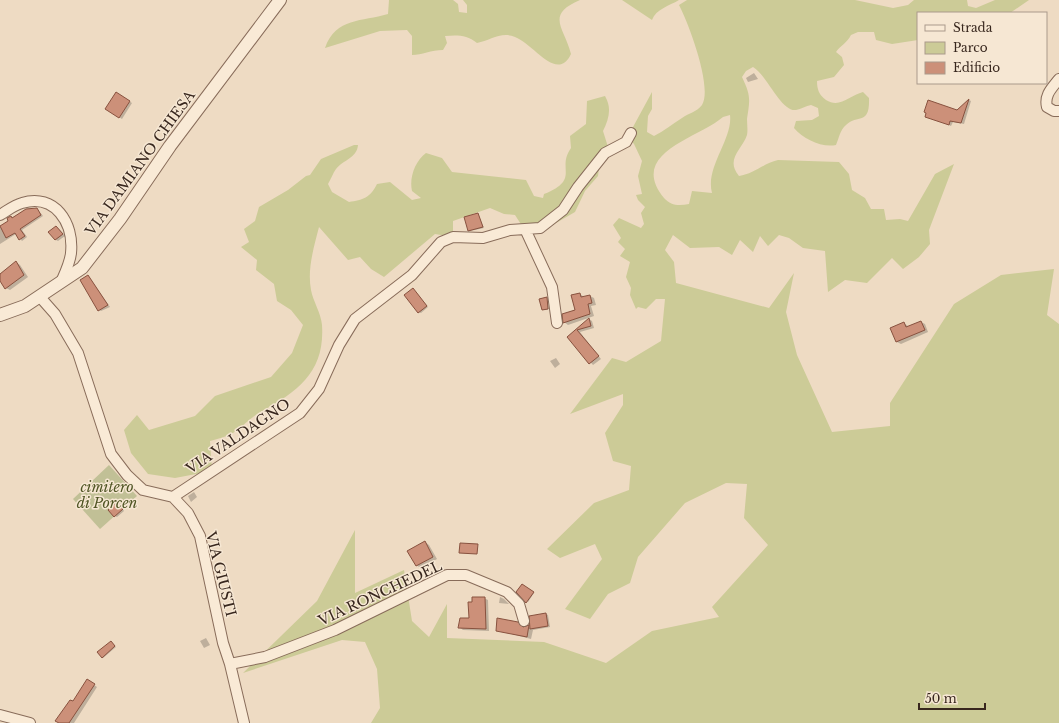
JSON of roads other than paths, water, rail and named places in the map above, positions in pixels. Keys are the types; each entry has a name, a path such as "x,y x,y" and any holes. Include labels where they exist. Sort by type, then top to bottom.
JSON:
{"street":[{"name":"VIA DAMIANO CHIESA","path":"0,315 25,306 82,268 120,219 170,146 280,0"},
{"path":"1059,79 1048,93 1046,102 1047,108 1054,111 1059,111"},
{"name":"VIA VALDAGNO","path":"173,497 300,413 319,389 339,345 355,319 412,275 441,242 453,237 483,238 510,230 540,228 563,210 599,160 606,153 626,142 631,133"},
{"path":"0,215 22,202 40,202 48,204 60,211 66,219 70,233 71,253 66,272 60,284"},
{"path":"525,229 552,288 557,323"},
{"path":"40,297 55,314 78,353 111,454 127,475 143,490 173,497"},
{"name":"VIA GIUSTI","path":"173,497 188,513 200,536 222,643 230,664 244,723"},
{"name":"VIA RONCHEDEL","path":"230,664 265,657 335,630 447,575 466,575 507,592 519,604 524,621"},
{"path":"0,715 30,723"}],"park label":[{"name":"cimitero di Porcen","path":"107,496"}]}
